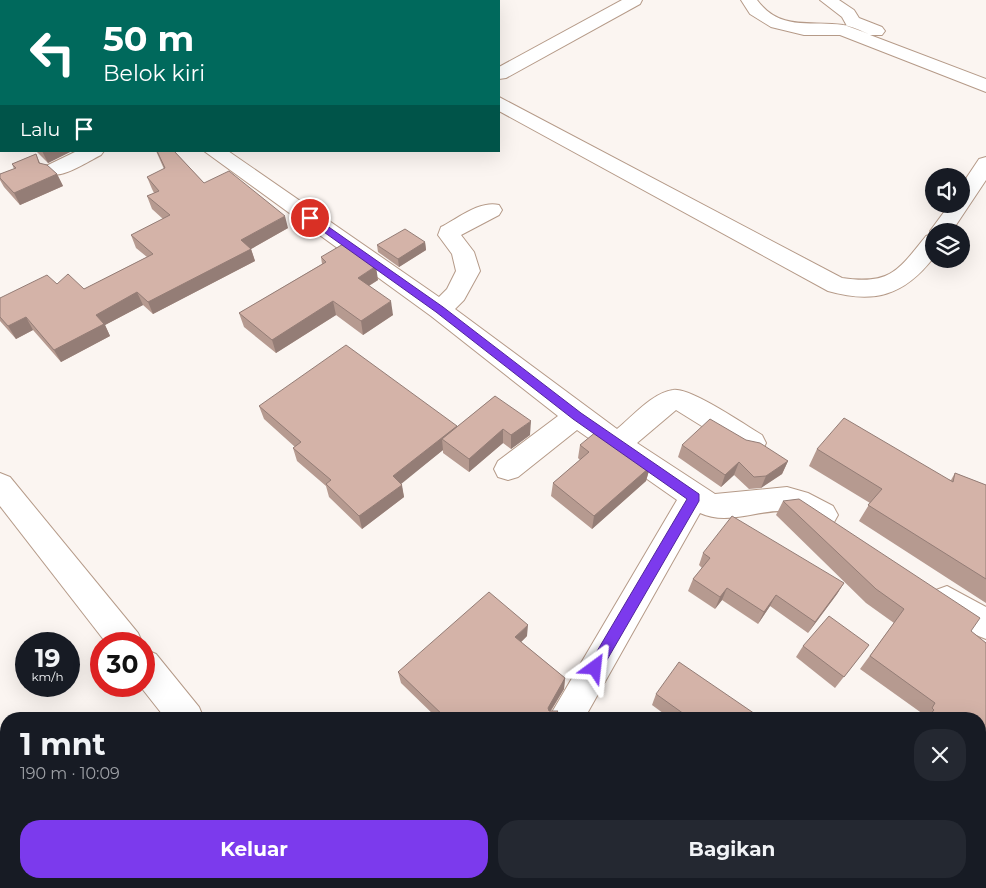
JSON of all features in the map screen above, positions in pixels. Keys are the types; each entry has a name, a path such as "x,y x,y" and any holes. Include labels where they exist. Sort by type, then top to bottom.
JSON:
{"street":[{"path":"500,73 634,0"},
{"path":"749,0 758,12 774,21 795,28 819,31 847,26 986,72"},
{"path":"828,0 848,14 847,26"},
{"path":"847,26 986,86"},
{"path":"500,104 836,285 856,289 879,288 893,284 908,274 925,252"},
{"path":"53,170 92,152"},
{"path":"215,152 440,310 577,416 694,497 712,506 732,506 772,500 798,501 846,531"},
{"path":"970,189 986,163"},
{"path":"440,310 456,294 468,271 463,252 449,236 449,232 491,210"},
{"path":"618,444 666,403 675,399 685,402 752,443"},
{"path":"508,469 577,416"},
{"path":"0,485 117,632"},
{"path":"569,712 694,497"},
{"path":"923,584 986,624"},
{"path":"155,679 181,712"}],"building":[{"path":"157,152 175,152 204,183 229,171 285,216 241,240 251,249 148,302 137,292 96,315 104,324 54,350 26,317 8,326 0,317 0,298 47,275 57,284 68,274 84,289 153,254 131,235 170,215 147,196 159,191 147,177 165,168"},
{"path":"36,154 39,163 47,165 57,174 14,193 0,178 0,174 16,168 12,164"},
{"path":"405,229 425,242 398,259 377,245"},
{"path":"345,243 376,266 358,278 391,301 361,321 333,301 272,340 239,313 326,262 321,257"},
{"path":"346,345 457,426 393,476 402,485 359,516 326,484 331,480 293,448 301,442 259,406"},
{"path":"495,396 531,421 511,435 503,429 469,459 442,439"},
{"path":"844,418 953,482 955,473 986,485 986,579 868,505 882,489 817,449"},
{"path":"710,419 746,440 760,443 788,461 766,476 754,477 739,462 725,475 682,445"},
{"path":"597,431 650,467 594,516 553,483 589,452 580,445"},
{"path":"799,499 980,618 971,631 986,643 986,712 932,712 935,703 870,656 904,609 876,589 783,501"},
{"path":"732,516 844,583 815,622 776,595 764,612 727,588 720,597 693,579 710,558 703,553"},
{"path":"489,592 528,625 515,637 565,678 548,708 549,711 557,712 440,712 398,672"},
{"path":"829,616 869,645 844,677 803,646"},
{"path":"679,662 752,712 681,712 656,694"}],"route":[{"path":"310,218 440,310 577,416 694,497 595,668"}]}
